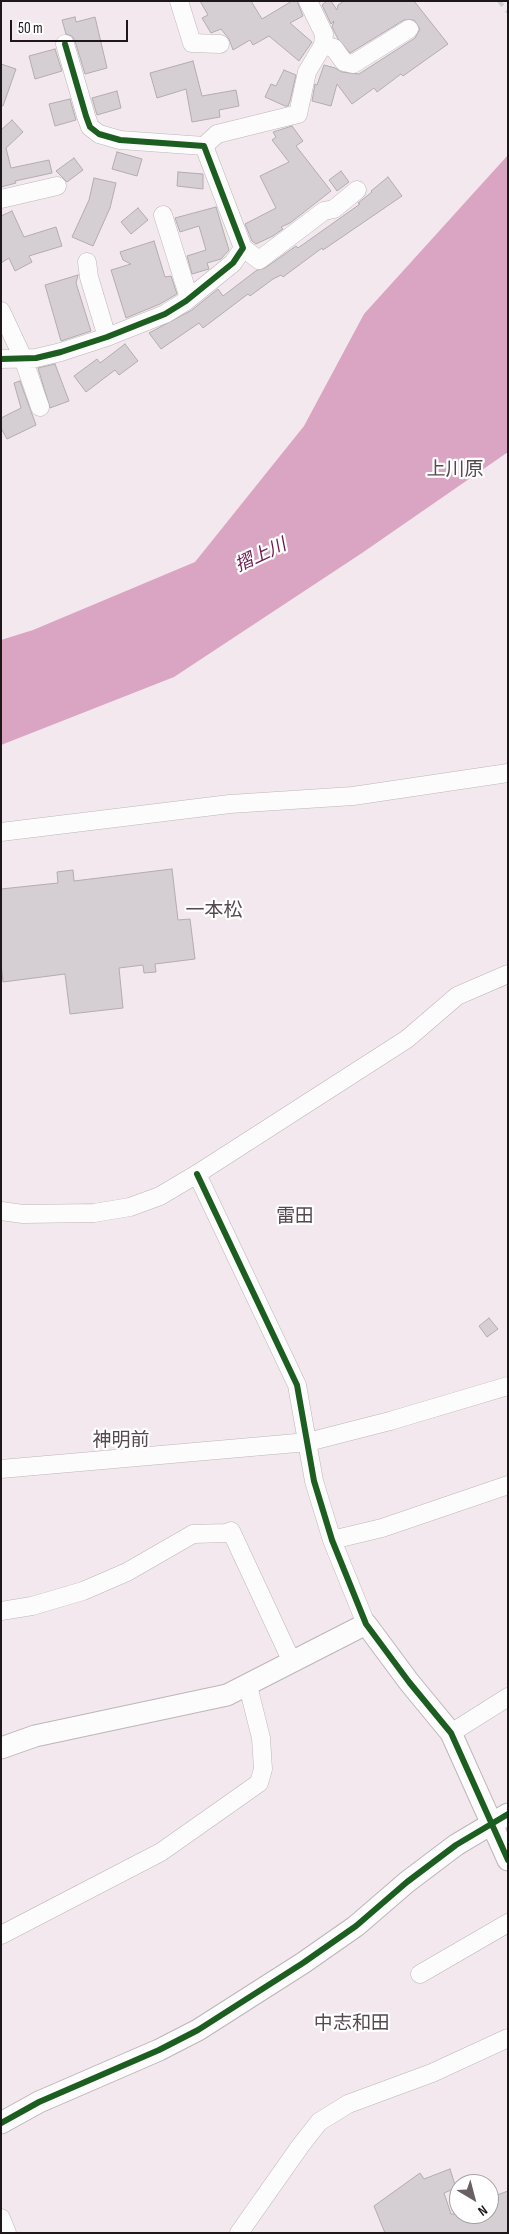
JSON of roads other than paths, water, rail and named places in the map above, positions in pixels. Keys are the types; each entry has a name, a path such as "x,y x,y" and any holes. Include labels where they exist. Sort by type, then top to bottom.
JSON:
{"street":[{"path":"179,1 192,43 220,44"},
{"path":"65,44 90,127 99,134 120,140 204,146 217,134 298,114 301,110 307,72 324,45 324,34 312,3"},
{"path":"324,45 334,48 344,62 353,64 409,29"},
{"path":"204,146 243,248 259,260 324,210 334,210 357,190"},
{"path":"1,200 57,186"},
{"path":"163,215 188,298"},
{"path":"1,359 36,358 61,352 107,338 165,314 233,263 243,248"},
{"path":"88,262 89,277 107,338"},
{"path":"1,311 23,358 40,406"},
{"path":"1,832 230,804 354,796 508,774"},
{"path":"1,1211 24,1214 74,1213 130,1207 160,1196 408,1039 457,996 508,974"},
{"path":"197,1174 297,1385 314,1480 332,1540 366,1624 409,1682 451,1733 500,1820 508,1860"},
{"path":"1,1469 308,1442 390,1421 508,1386"},
{"path":"332,1540 382,1528 508,1485"},
{"path":"1,1611 32,1606 83,1592 127,1572 193,1534 226,1533 231,1531 292,1662"},
{"path":"1,1748 35,1736 227,1695 248,1686 366,1624"},
{"path":"1,1935 161,1852 259,1783 263,1769 261,1738 248,1686"},
{"path":"451,1733 508,1697"},
{"path":"1,2124 39,2102 198,2030 304,1963 356,1926 407,1882 456,1845 500,1820"},
{"path":"420,1974 508,1923"},
{"path":"239,2233 301,2145 320,2122 348,2104 432,2073 508,2038"},
{"path":"1,2218 7,2233"}],"water":[{"name":"摺上川","path":"508,155 508,452 362,553 174,677 1,745 1,640 33,630 195,562 304,426 364,314"}],"railway":[{"path":"499,1 508,12"}],"district":[{"name":"上川原","path":"455,470"},
{"name":"一本松","path":"214,911"},
{"name":"雷田","path":"295,1217"},
{"name":"神明前","path":"121,1441"},
{"name":"中志和田","path":"352,2024"}]}
